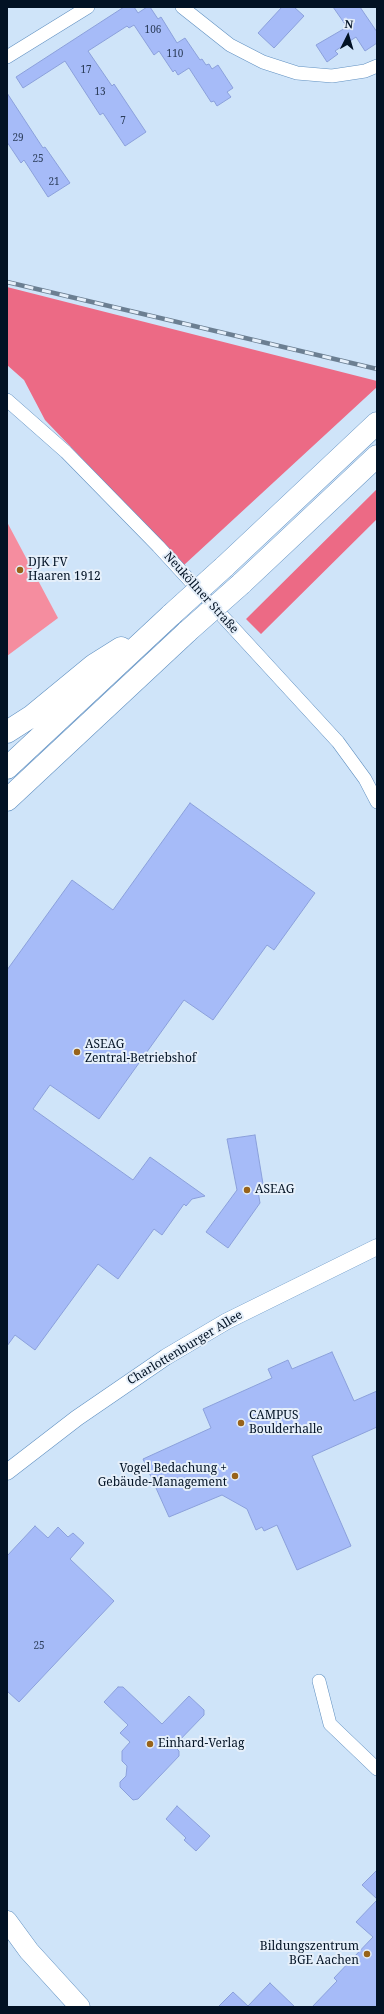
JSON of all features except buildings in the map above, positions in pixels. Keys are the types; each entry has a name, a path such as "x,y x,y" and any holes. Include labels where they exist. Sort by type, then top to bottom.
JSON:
{"highway":[{"path":"7,768 377,423"},
{"path":"7,800 377,456"},
{"path":"7,732 32,716 94,665 172,614"},
{"path":"7,811 40,769"}],"main road":[{"path":"7,1921 29,1951 80,2007"}],"street":[{"path":"7,57 88,7"},
{"path":"182,7 230,45 263,62 297,73 332,76 365,71 377,66"},
{"name":"Neuköllner Straße","path":"7,400 66,452 158,546 338,742 365,779 377,802"},
{"name":"Charlottenburger Allee","path":"7,1472 77,1418 166,1357 227,1321 377,1247"},
{"path":"319,1681 330,1724 377,1769"}],"shaded area":[{"path":"7,287 377,381 377,387 184,565 45,420 24,380 7,365"},
{"path":"377,489 377,519 261,634 246,619"},
{"name":"DJK FV Haaren 1912","path":"7,522 58,618 7,656"}],"railway":[{"path":"7,282 377,369"}],"place":[{"name":"DJK FV Haaren 1912","path":"20,570"},
{"name":"ASEAG Zentral-Betriebshof","path":"77,1052"},
{"name":"ASEAG","path":"247,1190"},
{"name":"CAMPUS Boulderhalle","path":"241,1423"},
{"name":"Vogel Bedachung + Gebäude-Management","path":"235,1476"},
{"name":"Einhard-Verlag","path":"150,1744"},
{"name":"Bildungszentrum BGE Aachen","path":"367,1954"}]}
